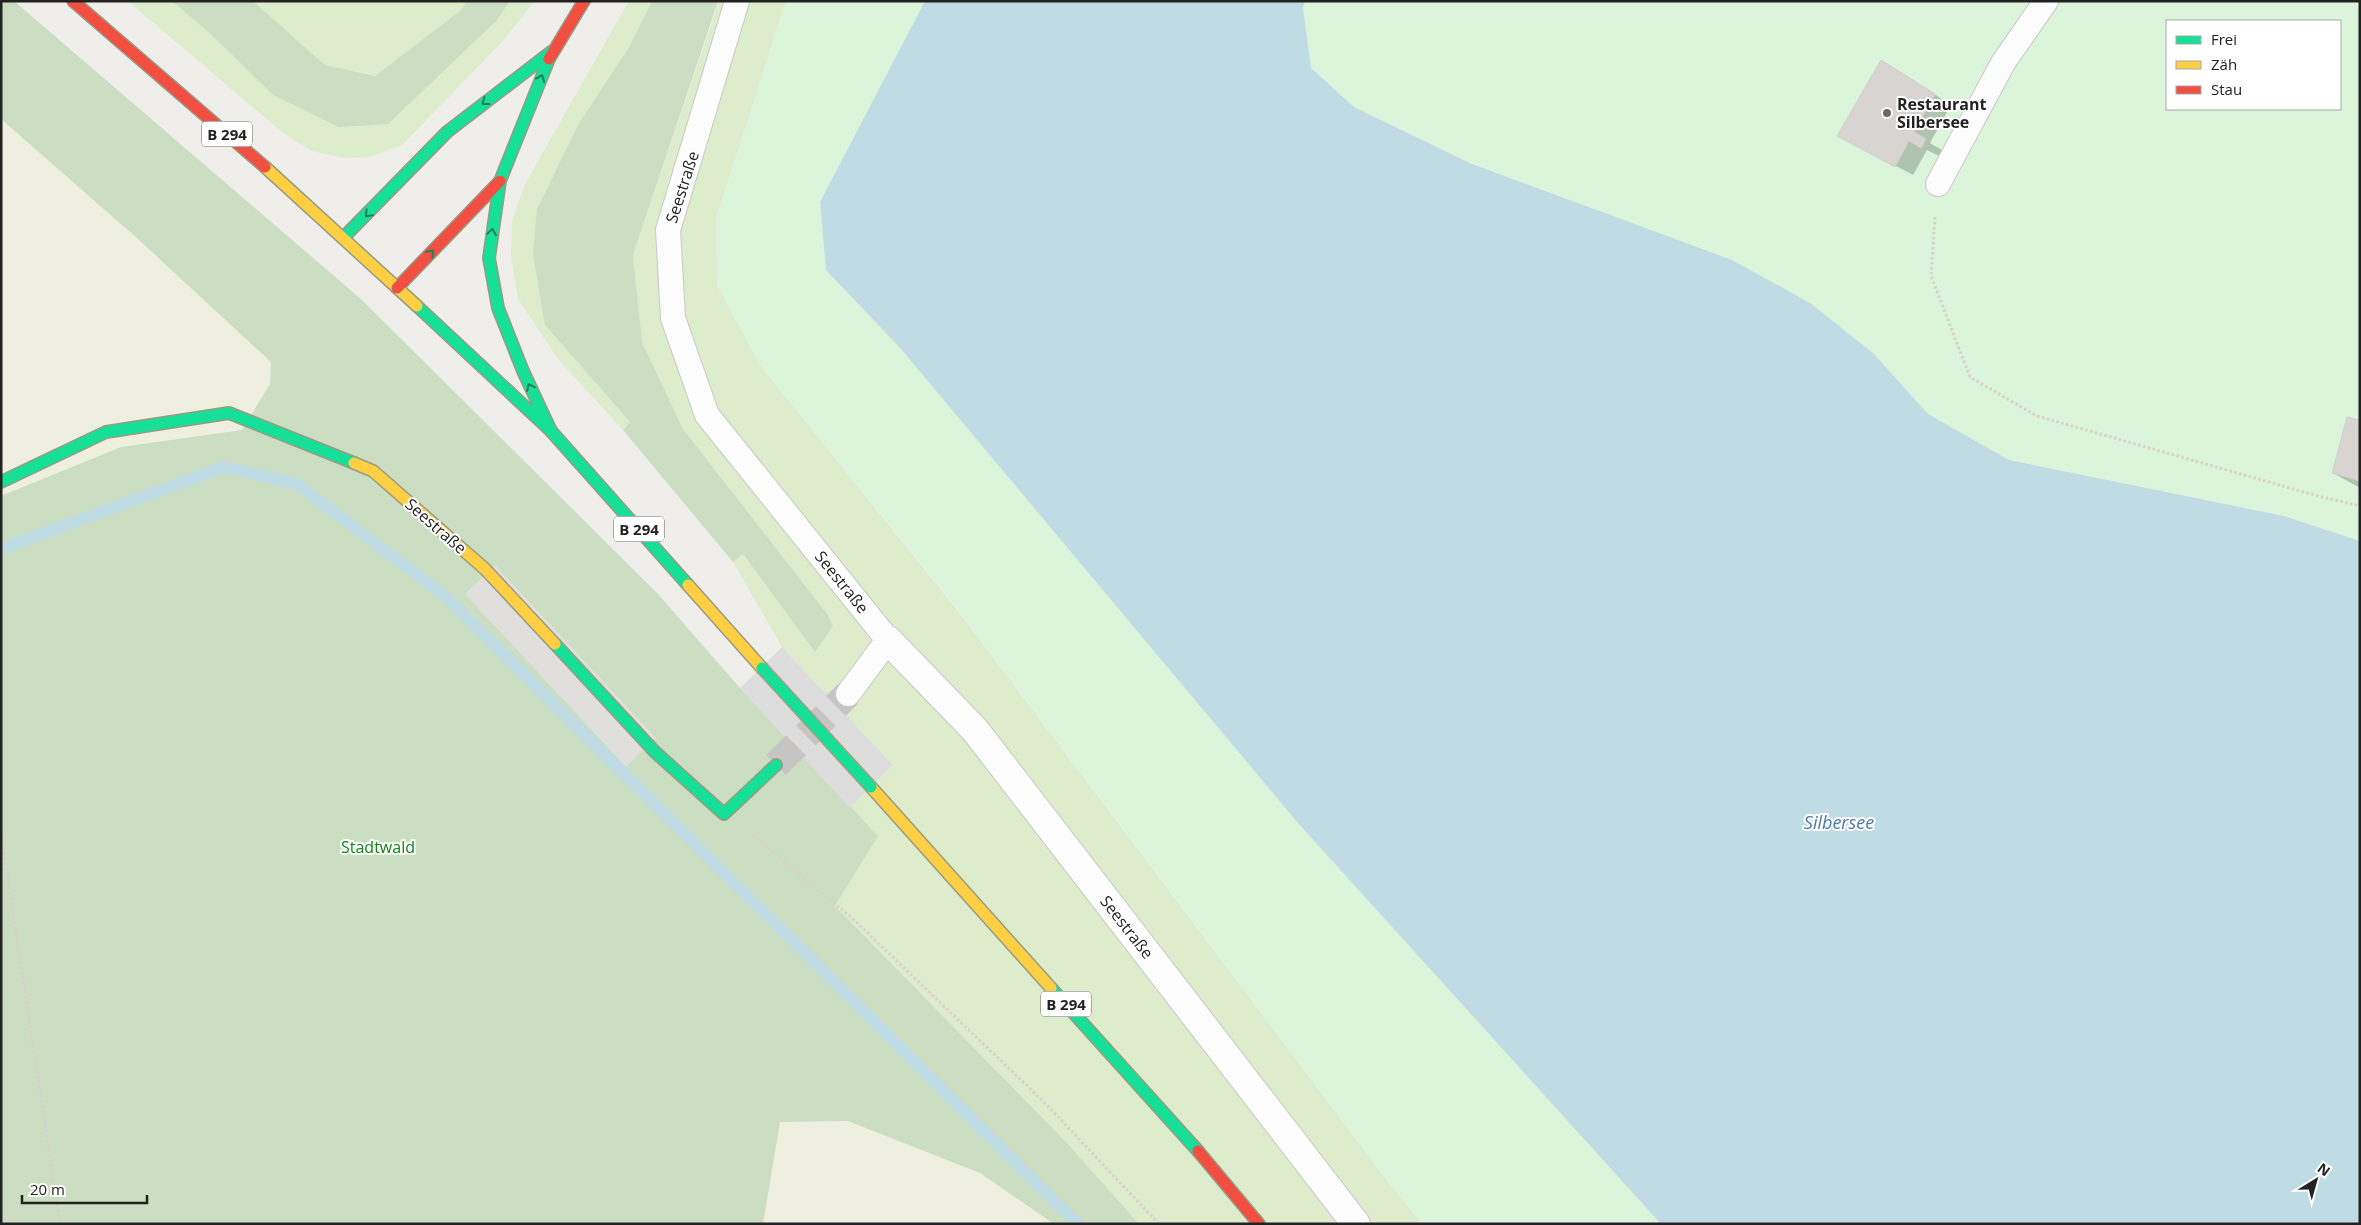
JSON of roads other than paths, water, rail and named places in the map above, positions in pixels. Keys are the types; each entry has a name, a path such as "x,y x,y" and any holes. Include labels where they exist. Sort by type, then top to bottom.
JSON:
{"main road":[{"name":"B 294","path":"73,1 343,238 551,431 1215,1170 1258,1224"},
{"path":"551,431 523,371 498,308 489,258 500,181 552,51 584,1"},
{"path":"343,238 447,132 552,51"},
{"path":"397,288 500,181"},
{"name":"Seestraße","path":"1,482 106,432 229,413 373,471 485,569 654,752 724,814 776,766"}],"street":[{"name":"Seestraße","path":"888,640 975,730 1356,1224"}],"lane":[{"name":"Seestraße","path":"738,1 668,230 673,318 707,414 888,640"},
{"path":"1938,184 2003,63 2046,1"},
{"path":"848,694 888,640"}],"water":[{"name":"Silbersee","path":"925,1 1305,1 1303,8 1311,68 1354,107 1472,164 1732,260 1810,303 1873,353 1928,414 2009,460 2284,516 2360,541 2360,1224 1661,1224 1298,823 901,349 826,270 820,202"}],"waterway":[{"path":"1,549 224,467 297,484 445,596 1078,1224"}],"tunnel":[{"path":"776,765 848,694"}],"place":[{"name":"Restaurant Silbersee","path":"1887,113"}],"park label":[{"name":"Stadtwald","path":"378,847"}]}
